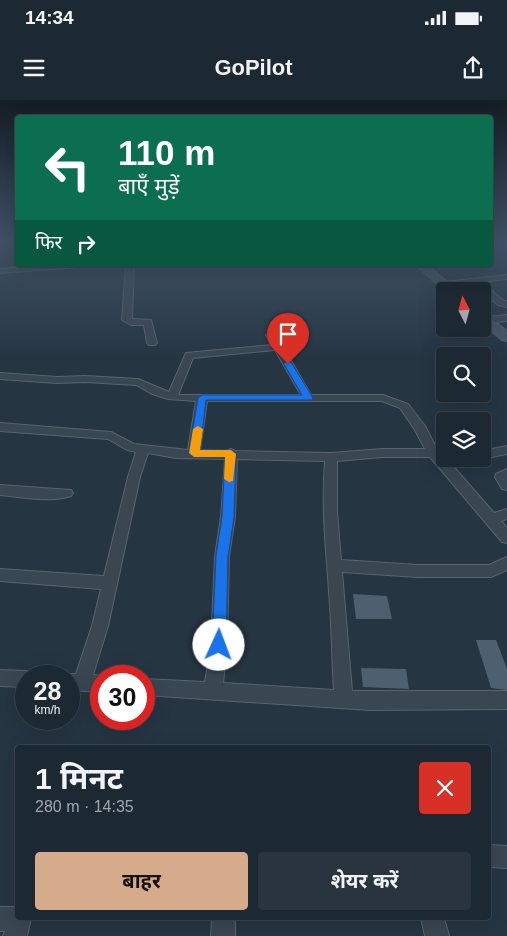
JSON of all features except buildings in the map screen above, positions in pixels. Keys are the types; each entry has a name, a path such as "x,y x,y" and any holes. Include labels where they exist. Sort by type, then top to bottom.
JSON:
{"street":[{"path":"129,281 127,320 150,324 152,343"},
{"path":"470,282 474,281 501,303 507,304"},
{"path":"491,318 507,318"},
{"path":"491,323 507,337"},
{"path":"271,335 308,398"},
{"path":"172,397 189,355 278,347"},
{"path":"0,376 57,380 85,379 138,382 156,392 172,397 383,398 404,406 421,429 436,455"},
{"path":"194,453 202,398"},
{"path":"0,427 111,436 131,447 176,454 331,457 382,453 436,458"},
{"path":"80,671 100,626 134,477 143,449"},
{"path":"491,453 507,450"},
{"path":"213,691 219,645 222,556 228,517 231,454"},
{"path":"331,457 328,485 333,565 338,604 343,699"},
{"path":"446,467 491,519 505,532"},
{"path":"507,473 501,477 507,486"},
{"path":"0,490 42,494 66,493"},
{"path":"491,519 507,514"},
{"path":"333,565 418,571 491,570 507,563"},
{"path":"0,575 110,583"},
{"path":"0,678 15,679"},
{"path":"155,687 343,699 507,700"},
{"path":"491,856 507,857"},
{"path":"223,936 224,920"},
{"path":"433,920 436,936"}],"slow traffic":[{"path":"198,429 194,453 231,454 229,479"}],"route":[{"path":"219,645 222,556 228,517 231,454 194,453 202,398 231,396 308,398 288,364"}]}
